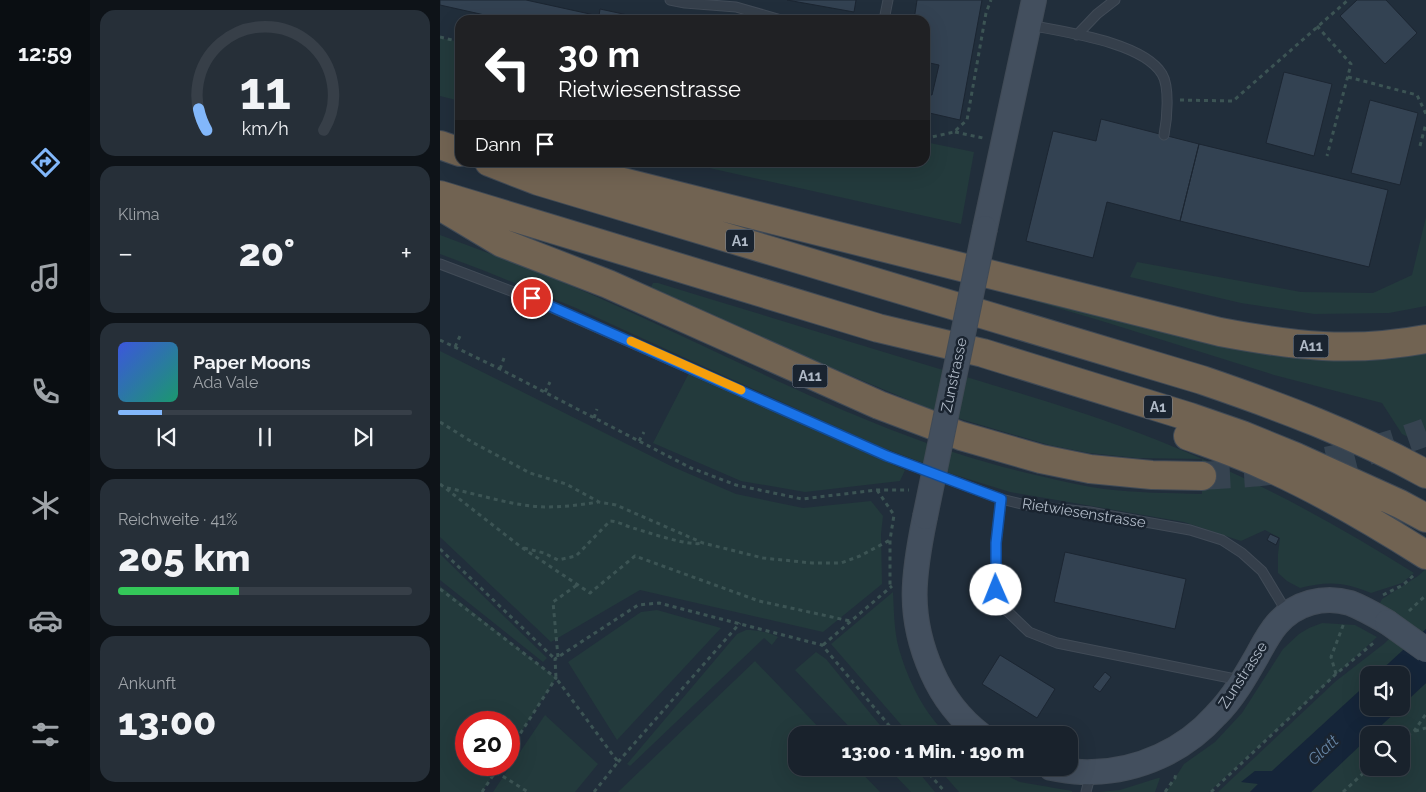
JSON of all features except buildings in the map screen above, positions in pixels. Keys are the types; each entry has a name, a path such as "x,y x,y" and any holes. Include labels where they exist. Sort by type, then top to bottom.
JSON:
{"highway":[{"path":"440,144 455,146"},
{"path":"440,144 455,150"},
{"name":"A1","path":"501,167 538,181 1202,380 1256,398 1312,420 1426,474"},
{"name":"A11","path":"559,167 602,176 1236,335 1287,344 1333,347 1381,346 1426,339"},
{"name":"A1","path":"440,195 878,328 983,354 1242,435 1347,479 1426,518"},
{"name":"A11","path":"440,206 502,243 550,260 624,291 879,406 961,436 1034,458 1075,466 1152,476 1202,476"},
{"path":"878,328 978,371 1179,433 1262,464 1332,500 1419,556"}],"street":[{"name":"Zunstrasse","path":"971,726 948,701 926,659 916,622 914,586 925,517 1034,0"},
{"name":"Zunstrasse","path":"1072,776 1088,782 1114,770 1138,765 1179,747 1217,715 1242,681 1278,623 1288,614 1304,605 1320,600 1339,601 1352,614 1387,622 1426,650"}],"lane":[{"path":"670,0 736,7 764,15"},
{"path":"751,11 754,0"},
{"path":"885,15 888,0"},
{"path":"1077,35 1097,14 1115,0"},
{"path":"1028,24 1121,46 1146,57 1163,75 1167,100 1164,135"},
{"name":"Rietwiesenstrasse","path":"440,264 532,298 887,456 1001,499 1030,506 1090,512 1190,530 1222,540 1242,553 1262,571 1288,614"},
{"path":"1001,499 996,543 996,590 1006,610 1028,632 1057,643 1242,681"}],"path":[{"path":"954,132 967,120 986,13 991,0"},
{"path":"1167,100 1233,101 1348,0"},
{"path":"1317,26 1351,64 1327,156"},
{"path":"440,37 455,41"},
{"path":"1348,77 1417,95 1426,114"},
{"path":"1420,146 1426,123"},
{"path":"930,137 954,132 990,140"},
{"path":"455,347 460,336"},
{"path":"440,340 691,468 736,485 802,499 876,490 907,490 916,492"},
{"path":"500,369 504,358"},
{"path":"545,392 550,382"},
{"path":"594,418 597,409"},
{"path":"440,422 472,442 530,473 566,484 599,502 616,505 703,542 763,558 812,563 841,563 860,556 891,538 899,537"},
{"path":"640,441 644,432"},
{"path":"440,484 521,548 590,593 635,556 759,601 850,621"},
{"path":"446,488 505,501 544,507 574,506 599,502"},
{"path":"876,490 894,515 891,538 890,587"},
{"path":"521,548 544,553 558,560 576,556 610,522 673,539 698,544 703,542"},
{"path":"440,549 557,658"},
{"path":"1211,792 1336,674 1331,657 1352,614 1403,585 1419,556"},
{"path":"822,645 890,587 916,570"},
{"path":"520,735 556,678 557,658 553,602 577,585"},
{"path":"440,589 556,678 618,762"},
{"path":"557,658 638,605 659,603 822,645 890,726"},
{"path":"594,792 740,623"},
{"path":"1410,734 1426,714"},
{"path":"1414,731 1426,728"},
{"path":"482,792 493,776"},
{"path":"502,776 528,792"},
{"path":"931,776 945,792"},
{"path":"1343,792 1360,776"}],"green space":[{"path":"440,38 455,41 455,100 440,96"},
{"path":"930,143 974,152 961,224 705,167 930,167"},
{"path":"1426,217 1426,306 1389,313 1314,314 1241,303 1130,277 1137,262 1301,292 1373,293 1412,275"},
{"path":"440,235 518,264 595,296 869,421 982,461 1056,480 1104,489 1202,494 1202,459 1289,501 1352,535 1414,573 1402,583 1371,593 1336,584 1319,584 1300,588 1287,581 1278,573 1280,538 1265,530 1241,541 1184,522 1010,492 952,474 881,447 576,308 440,254"},
{"path":"908,266 1012,291 1426,348 1426,446 1402,434 1382,403 1274,375 991,288 953,280"},
{"path":"653,283 658,283 1051,403 1131,430 1202,459 1137,458 1089,453 1049,445 964,420 930,409 780,346 651,287"},
{"path":"440,351 671,466 736,494 803,508 871,501 883,516 881,534 882,584 823,632 640,590 551,642 440,537"},
{"path":"689,373 905,470 900,481 805,492 741,481 653,443"},
{"path":"440,554 547,658 543,662 440,580"},
{"path":"1426,569 1426,629 1386,666 1360,666 1360,690 1272,771 1255,771 1242,782 1259,783 1250,792 1218,792 1336,681 1385,643 1406,621 1380,603 1382,599"},
{"path":"440,586 556,678 520,734 520,711 455,711 455,776 493,776 482,792 440,792"},
{"path":"893,592 896,635 907,673 924,707 938,726 902,726 831,644"},
{"path":"657,610 721,628 617,740 568,662 641,612"},
{"path":"1322,623 1355,625 1377,637 1209,792 1166,792 1184,764 1215,742 1242,713 1283,649 1299,634"},
{"path":"746,630 754,630 778,637 772,645 764,638 630,766 627,764 737,634"},
{"path":"816,652 826,659 881,726 848,726 795,670"},
{"path":"755,661 817,726 788,726 788,776 865,776 880,792 618,792"},
{"path":"1426,683 1426,792 1311,792 1360,746 1360,776 1410,776 1410,726 1381,726 1391,716 1410,716 1410,698"},
{"path":"545,715 598,764 575,792 493,792 504,776 520,776 520,752"},
{"path":"896,776 922,776 935,792 911,792"},
{"path":"945,776 1007,776 1020,782 1072,791 1072,792 959,792"},
{"path":"1160,778 1155,792 1099,792 1120,790"}],"water":[{"path":"1426,629 1426,683 1410,698 1410,666 1386,666"},
{"name":"Glatt","path":"1360,690 1360,716 1391,716 1381,726 1360,726 1360,746 1311,792 1250,792 1258,784 1241,782 1255,771 1272,771"}],"tunnel":[{"path":"1202,476 1290,468 1369,451 1426,432"}],"slow traffic":[{"path":"631,341 741,390"}],"route":[{"path":"532,298 693,368 887,456 1001,499 996,543 996,590"}]}
